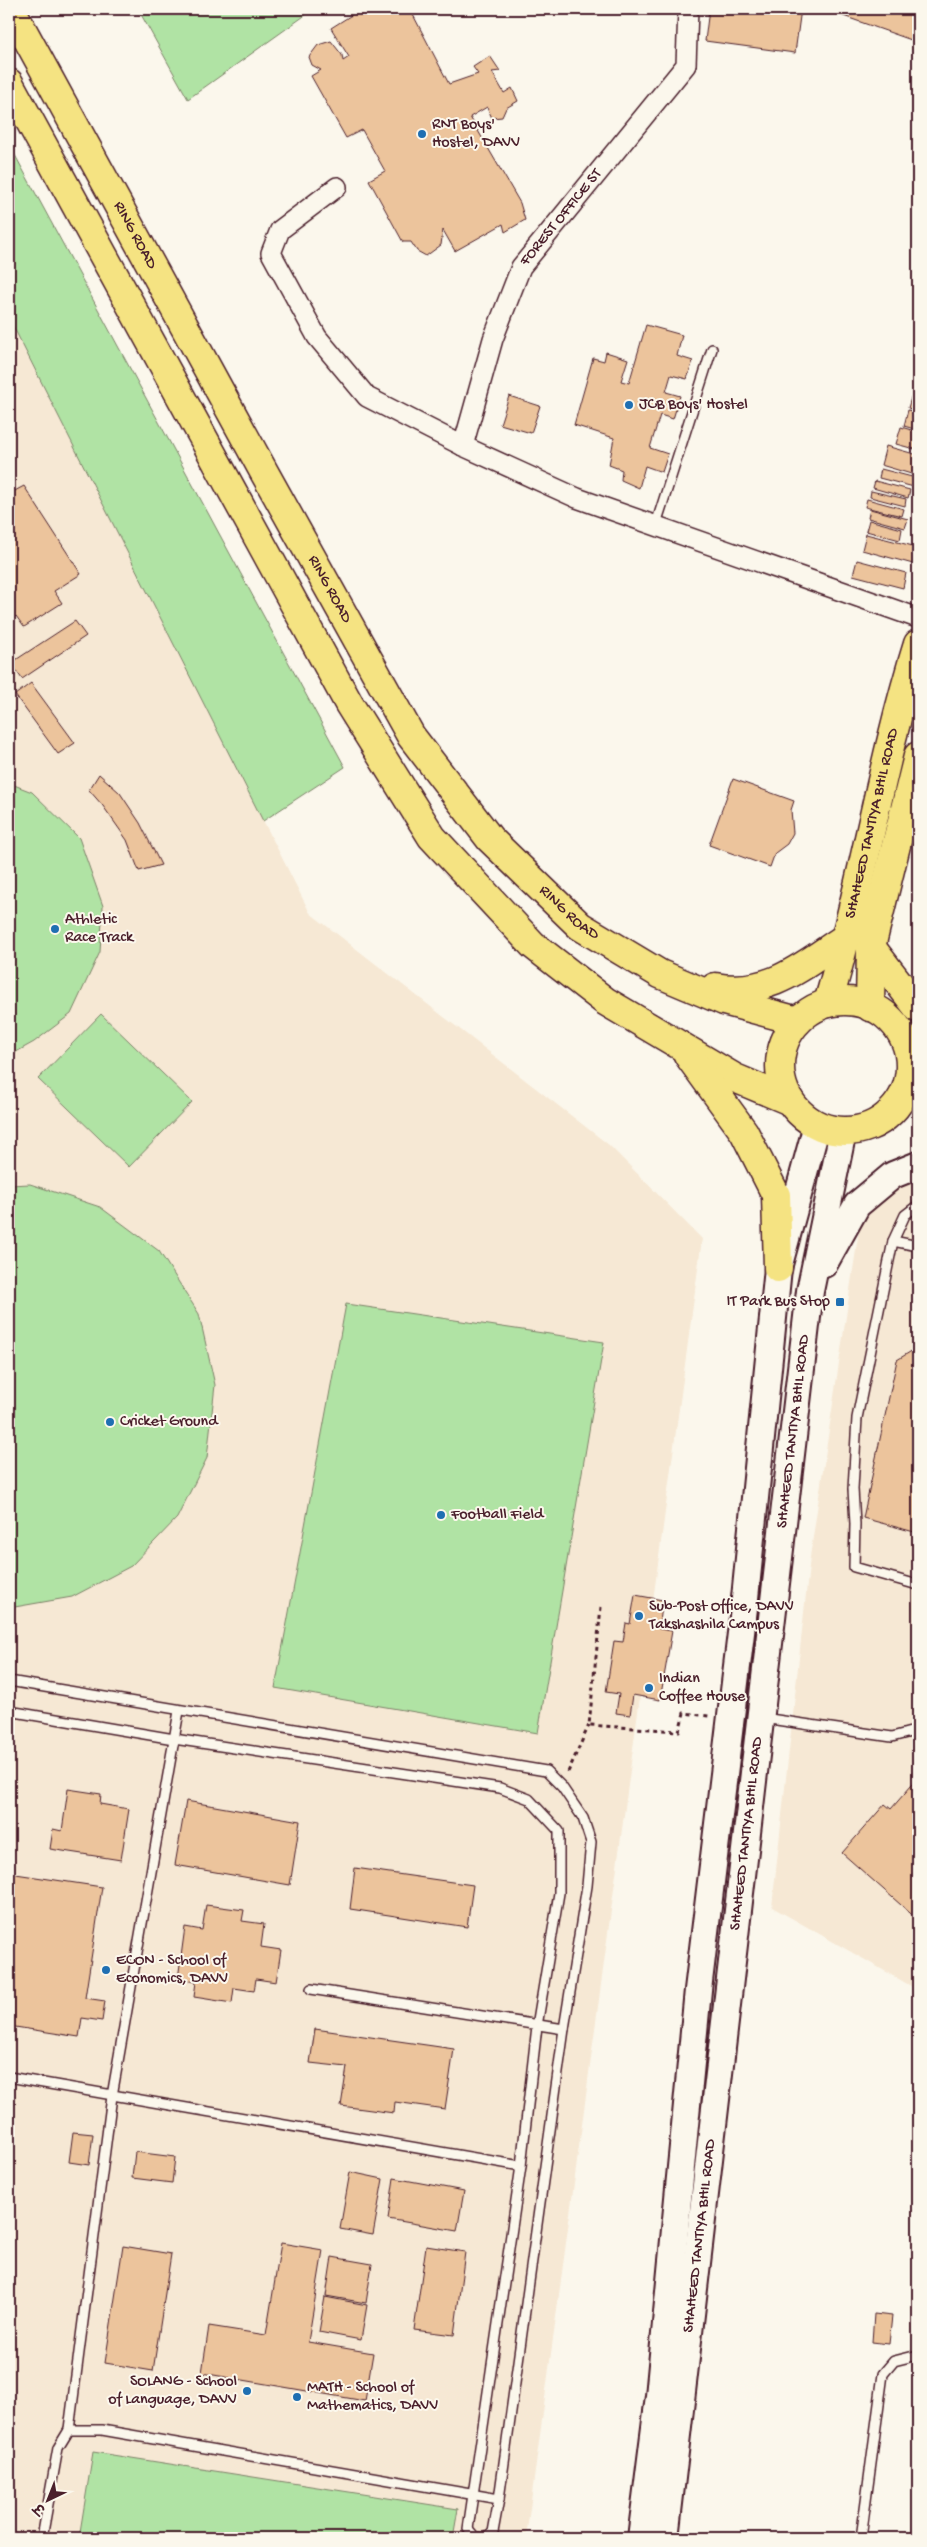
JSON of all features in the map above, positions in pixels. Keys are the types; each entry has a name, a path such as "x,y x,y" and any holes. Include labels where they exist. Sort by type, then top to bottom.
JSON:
{"main road":[{"name":"RING ROAD","path":"11,9 264,472 411,736 490,840 580,926 660,974 724,1001 798,1020"},
{"path":"9,84 344,695 432,837 533,945 605,1001 735,1078 790,1100"},
{"name":"SHAHEED TANTIYA BHIL ROAD","path":"870,1007 860,941 897,721 918,644"},
{"name":"SHAHEED TANTIYA BHIL ROAD","path":"828,1004 860,941 918,756"},
{"path":"490,840 570,904 618,939 693,981 717,988 743,991 772,983 860,941 918,1008"},
{"path":"846,1001 870,1007 891,1021 911,1044 909,1075 905,1091 907,1108 885,1117 873,1125 858,1130 843,1131 816,1124 802,1114 790,1100 784,1088 780,1059 783,1045 798,1020 812,1010 828,1004 846,1001"},
{"path":"641,2538 658,2396 698,1990 744,1608 778,1268 776,1195 744,1132 681,1046"},
{"path":"778,1268 816,1124"},
{"name":"SHAHEED TANTIYA BHIL ROAD","path":"665,2538 810,1291 843,1131"},
{"path":"810,1291 857,1205 893,1175 918,1165"},
{"path":"730,1718 761,1718"}],"street":[{"name":"FOREST OFFICE ST","path":"463,446 493,339 521,267 686,65 688,9"},
{"path":"337,187 280,230 272,253 317,337 367,397 463,446 576,498 656,524 918,618"}],"lane":[{"path":"656,524 712,349"},
{"path":"918,1205 905,1215 893,1240 857,1418 853,1489 855,1524 854,1568 918,1584"},
{"path":"893,1240 918,1246"},
{"path":"9,1681 546,1771 562,1787 583,1818 591,1842 587,1886 564,2029 499,2499 493,2532 483,2538 475,2537 468,2529 521,2166 537,2026 559,1893 560,1831 529,1798 500,1788 174,1739 9,1711"},
{"path":"42,2538 58,2448 69,2430 112,2096 179,1711"},
{"path":"761,1718 892,1737 918,1730"},
{"path":"311,1989 564,2029"},
{"path":"9,2077 521,2166"},
{"path":"861,2538 882,2374 894,2361 918,2355"},
{"path":"69,2430 102,2430 499,2499"}],"path":[{"path":"562,1787 589,1725 600,1607"},
{"path":"589,1725 679,1731 684,1713 730,1718"}],"shaded area":[{"path":"9,318 310,913 609,1145 702,1239 526,2538 9,2538"},
{"path":"918,1161 918,1990 772,1907 810,1557 860,1223 889,1182"}],"green space":[{"path":"138,9 314,9 188,99"},
{"path":"9,144 345,767 263,821 9,318"},
{"name":"Athletic Race Track","path":"9,783 32,792 79,838 103,906 100,952 71,1014 34,1042 9,1056"},
{"path":"101,1014 192,1102 129,1167 38,1079"},
{"name":"Cricket Ground","path":"30,1184 100,1207 159,1251 199,1314 215,1385 207,1458 177,1518 131,1566 72,1597 9,1608 9,1185"},
{"name":"Football Field","path":"346,1304 604,1342 538,1733 275,1688"},
{"path":"93,2452 458,2509 453,2538 79,2538"}],"building":[{"name":"RNT Boys' Hostel, DAVV","path":"361,9 410,9 449,84 478,74 473,67 490,56 500,71 492,72 504,93 512,88 518,101 506,108 502,117 492,118 487,107 470,117 520,203 525,220 505,232 503,224 455,251 443,230 441,245 426,256 417,251 411,242 403,242 369,180 385,171 362,130 346,138 311,76 321,70 312,65 309,57 318,45 331,41 342,55 343,61 349,57 331,28"},
{"path":"709,9 801,9 795,53 705,41"},
{"path":"833,9 918,9 917,42 832,12"},
{"name":"JCB Boys' Hostel","path":"646,325 682,335 677,356 693,361 687,379 671,375 666,392 680,396 673,419 660,415 650,448 668,454 662,472 645,466 639,488 621,480 622,470 609,465 614,438 574,425 593,358 604,361 606,352 628,359 621,381 629,383"},
{"path":"913,391 918,393 918,411 908,408"},
{"path":"509,396 540,406 531,433 500,424"},
{"path":"908,410 918,413 918,430 904,426"},
{"path":"901,427 918,432 918,450 896,444"},
{"path":"886,446 918,455 918,476 881,465"},
{"path":"881,469 916,478 914,487 879,478"},
{"path":"875,481 910,490 908,498 873,488"},
{"path":"24,486 81,574 54,591 62,603 24,627 16,616 9,621 9,494"},
{"path":"871,491 906,499 905,506 870,497"},
{"path":"867,499 904,509 902,516 865,507"},
{"path":"870,509 908,519 905,528 868,518"},
{"path":"869,520 902,529 900,540 866,531"},
{"path":"866,534 917,547 913,564 862,550"},
{"path":"857,560 906,573 903,588 853,575"},
{"path":"75,621 86,636 22,679 11,663"},
{"path":"31,683 75,743 58,754 15,695"},
{"path":"99,774 120,793 140,823 161,865 139,871 127,840 89,790"},
{"path":"733,779 794,801 791,810 793,833 787,844 775,853 770,867 709,845"},
{"path":"918,1347 918,1533 863,1518 897,1360"},
{"path":"635,1595 663,1600 659,1629 672,1631 660,1700 633,1695 630,1715 616,1713 619,1694 606,1692 614,1641 623,1642 626,1623 630,1624"},
{"path":"918,1778 918,1920 842,1853 885,1804 891,1809"},
{"path":"68,1789 101,1794 100,1804 129,1809 121,1860 50,1849 53,1829 62,1831"},
{"path":"186,1801 300,1821 290,1885 175,1865"},
{"path":"355,1868 473,1885 467,1927 350,1909"},
{"path":"9,1873 102,1887 85,1998 105,2001 102,2021 82,2018 79,2037 9,2026"},
{"path":"206,1905 244,1910 242,1921 264,1924 261,1947 281,1950 276,1982 256,1979 254,1991 234,1988 232,2003 194,1997 196,1982 178,1979 185,1927 202,1930"},
{"path":"315,2029 454,2049 445,2109 395,2102 394,2113 341,2106 347,2067 310,2063"},
{"path":"73,2132 93,2134 89,2165 69,2162"},
{"path":"135,2152 175,2157 172,2183 132,2178"},
{"path":"350,2172 383,2179 373,2235 340,2229"},
{"path":"394,2178 464,2191 457,2231 388,2219"},
{"path":"9,2197 13,2198 9,2223"},
{"path":"281,2243 323,2250 308,2342 373,2353 365,2401 202,2373 209,2326 266,2335"},
{"path":"123,2246 171,2254 153,2371 105,2363"},
{"path":"426,2246 465,2252 454,2335 414,2330"},
{"path":"332,2257 372,2264 366,2303 326,2296"},
{"path":"325,2297 367,2305 361,2340 319,2332"},
{"path":"874,2314 892,2316 889,2344 872,2342"}],"place":[{"name":"RNT Boys' Hostel, DAVV","path":"422,134"},
{"name":"JCB Boys' Hostel","path":"629,405"},
{"name":"Athletic Race Track","path":"55,929"},
{"name":"IT Park Bus Stop","path":"840,1302"},
{"name":"Cricket Ground","path":"110,1422"},
{"name":"Football Field","path":"441,1515"},
{"name":"Sub-Post Office, DAVV Takshashila Campus","path":"639,1616"},
{"name":"Indian Coffee House","path":"649,1688"},
{"name":"ECON - School of Economics, DAVV","path":"106,1970"},
{"name":"SOLANG - School of Language, DAVV","path":"247,2391"},
{"name":"MATH - School of Mathematics, DAVV","path":"297,2397"}]}
